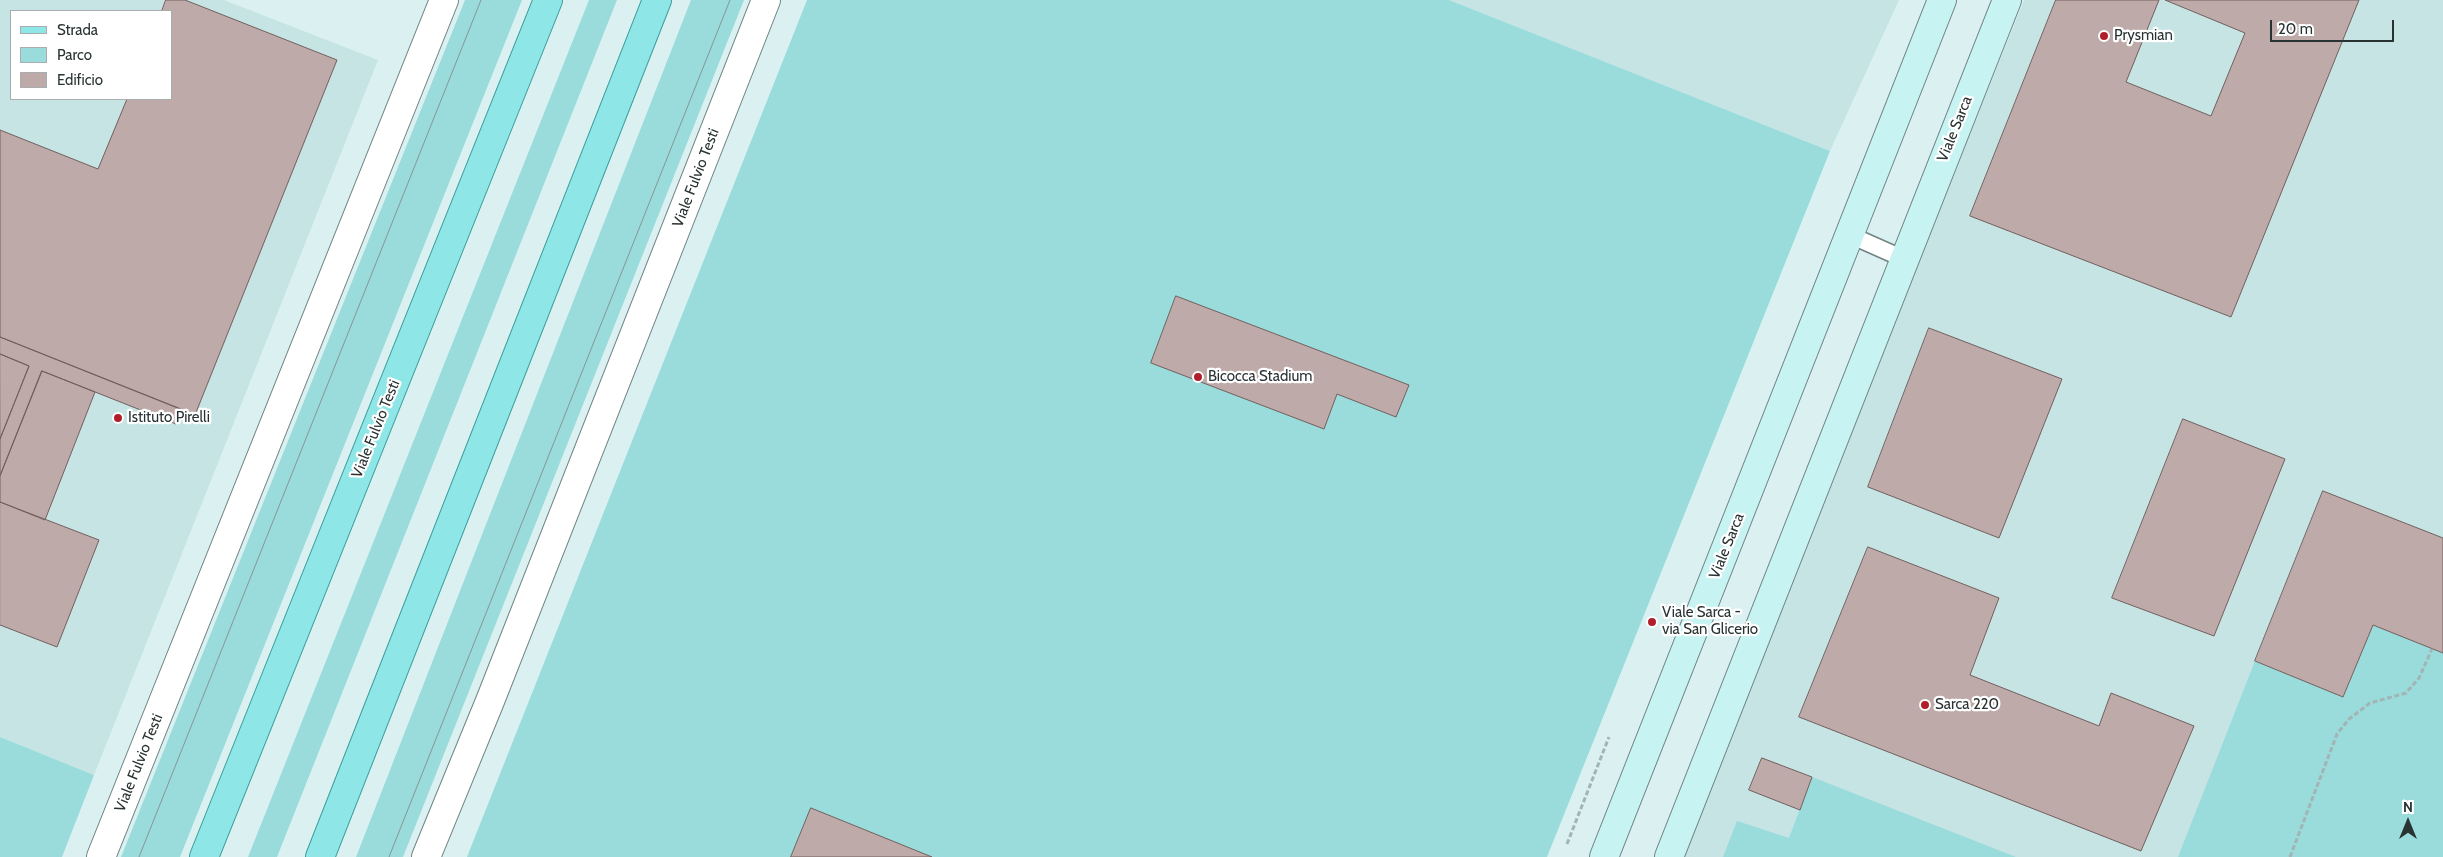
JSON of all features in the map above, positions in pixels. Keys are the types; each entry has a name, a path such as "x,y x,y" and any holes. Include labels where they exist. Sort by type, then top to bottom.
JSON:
{"main road":[{"name":"Viale Fulvio Testi","path":"204,857 548,0"},
{"path":"320,857 658,0"}],"street":[{"name":"Viale Fulvio Testi","path":"101,857 444,0"},
{"name":"Viale Fulvio Testi","path":"426,857 494,692 766,0"},
{"name":"Viale Sarca","path":"1604,857 1942,0"},
{"name":"Viale Sarca","path":"1669,857 2007,0"}],"lane":[{"path":"1850,235 1904,259"}],"path":[{"path":"2290,857 2337,734 2349,719 2370,703 2406,693 2419,678 2432,649"},
{"path":"1567,844 1609,737"}],"shaded area":[{"name":"Istituto Pirelli","path":"0,0 224,0 378,60 94,775 0,737"},
{"path":"1449,0 1899,0 1830,151"},
{"path":"2024,0 2443,0 2443,857 1680,857"}],"green space":[{"path":"465,0 522,0 180,857 121,857"},
{"path":"589,0 617,0 277,857 248,857"},
{"path":"691,0 744,0 403,857 356,857"},
{"name":"Bicocca Stadium","path":"807,0 1449,0 1830,151 1547,857 467,857"},
{"path":"2373,625 2443,653 2443,857 2178,857 2255,661 2343,697"},
{"path":"0,737 94,775 62,857 0,857"},
{"path":"1812,777 2016,857 1723,857 1737,821 1789,838"}],"building":[{"path":"166,0 185,0 337,60 195,415 0,337 0,130 98,169 127,100 172,100 172,10 162,10"},
{"path":"2056,0 2159,0 2126,82 2211,116 2245,33 2165,0 2359,0 2231,317 1970,216"},
{"path":"1176,296 1409,385 1396,417 1337,394 1324,429 1151,363"},
{"path":"1929,328 2062,379 1999,538 1868,487"},
{"path":"0,337 181,409 176,424 42,371 0,476 0,439 29,366 0,354"},
{"path":"0,354 29,366 0,439"},
{"path":"42,371 95,392 45,520 0,502 0,476"},
{"path":"2183,419 2285,459 2214,636 2112,598"},
{"path":"2323,491 2443,538 2443,653 2373,625 2343,697 2255,661"},
{"path":"0,502 99,540 57,647 0,625"},
{"name":"Sarca 220","path":"1868,547 1999,598 1970,675 2099,726 2111,693 2194,726 2141,851 1799,717"},
{"path":"1762,758 1812,777 1800,810 1749,790"},
{"path":"811,808 932,857 791,857"}],"tram line":[{"path":"139,857 481,0"},
{"path":"389,857 730,0"}],"place":[{"name":"Prysmian","path":"2104,36"},
{"name":"Bicocca Stadium","path":"1198,377"},
{"name":"Istituto Pirelli","path":"118,418"},
{"name":"Viale Sarca - via San Glicerio","path":"1652,622"},
{"name":"Sarca 220","path":"1925,705"}]}
